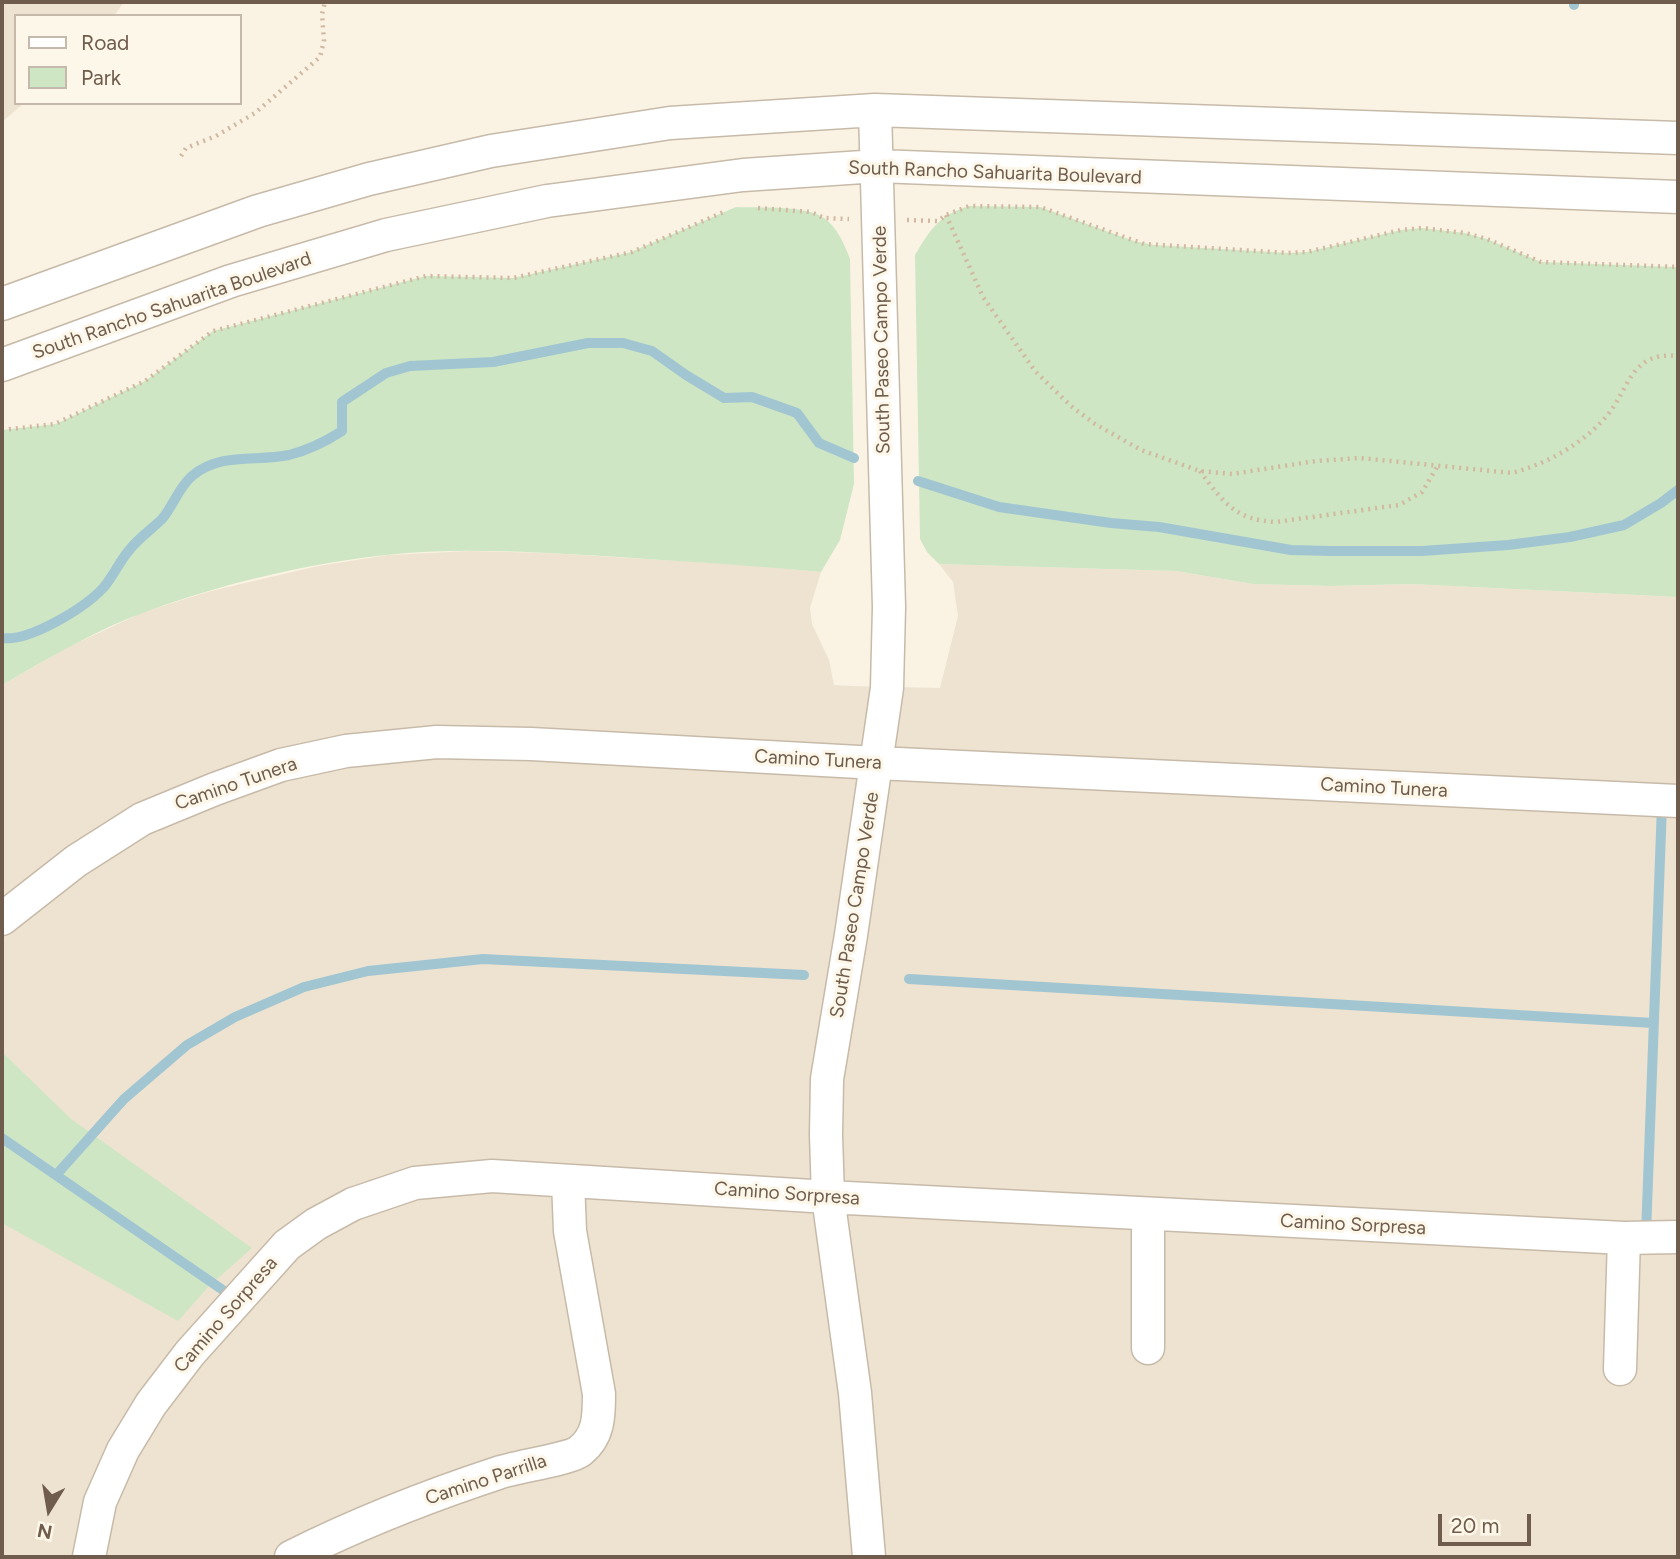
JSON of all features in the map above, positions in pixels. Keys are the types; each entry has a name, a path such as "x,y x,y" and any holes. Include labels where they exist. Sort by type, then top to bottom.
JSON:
{"street":[{"path":"2,304 258,211 369,179 491,151 670,123 875,110 1678,138"},
{"name":"South Paseo Campo Verde","path":"869,1557 855,1393 828,1197 826,1135 827,1079 852,935 887,688 889,607 875,110"},
{"name":"South Rancho Sahuarita Boulevard","path":"2,365 231,281 386,235 547,201 743,175 878,166 1678,197"},
{"name":"Camino Tunera","path":"2,919 76,861 142,819 215,789 281,765 346,751 437,742 531,744 1678,801"},
{"name":"Camino Sorpresa","path":"89,1557 100,1502 123,1450 150,1404 190,1353 287,1245 316,1224 353,1204 415,1184 492,1176 1148,1214 1624,1238 1678,1237"},
{"name":"Camino Parrilla","path":"290,1557 399,1510 499,1472 577,1453 592,1440 599,1420 599,1394 570,1231 568,1181"},
{"path":"1148,1214 1148,1348"},
{"path":"1620,1369 1624,1238"}],"path":[{"path":"181,156 186,148 216,136 255,113 320,57 324,41 322,14 325,2"},
{"path":"748,208 811,212 824,218 938,220 969,206 1040,207 1144,244 1288,253 1307,252 1401,230 1421,228 1465,233 1487,239 1541,262 1678,267"},
{"path":"2,430 55,424 145,381 213,331 426,276 513,278 632,252 736,207"},
{"path":"946,215 983,298 1035,371 1052,389 1095,424 1124,441 1164,460 1200,471 1232,474 1316,461 1360,458 1512,473 1552,458 1594,429 1607,416 1635,369 1645,362 1663,356 1678,356"},
{"path":"1200,471 1227,506 1257,521 1276,523 1399,505 1422,492 1437,467"}],"shaded area":[{"path":"2,2 124,2 115,14 14,14 14,105 22,105 2,122"},
{"path":"470,551 549,553 821,572 810,608 812,624 829,660 834,685 852,686 940,688 958,616 953,582 939,564 1176,571 1253,584 1411,584 1678,597 1678,1557 2,1557 2,685 70,646 146,611 211,591 318,566 388,555"}],"green space":[{"path":"969,206 1040,207 1134,241 1154,245 1307,252 1401,230 1421,228 1465,233 1487,239 1541,262 1678,267 1678,597 1411,584 1253,584 1176,571 939,564 927,552 920,539 915,255 936,224"},
{"path":"736,207 794,209 816,214 833,227 850,259 854,484 840,540 821,572 494,551 440,551 356,559 236,583 148,611 92,635 2,685 2,430 56,424 145,381 213,331 426,276 513,278 631,252"},
{"path":"2,1052 71,1119 252,1248 209,1286 178,1321 2,1223"}],"waterway":[{"path":"2,638 27,635 41,629 95,595 108,582 138,540 162,519 187,480 203,468 239,459 289,455 323,442 342,431 342,402 386,373 410,366 493,362 588,343 623,343 652,351 724,398 752,397 797,413 819,443 854,458"},
{"path":"918,481 999,507 1159,527 1291,550 1330,551 1422,551 1508,545 1570,537 1624,525 1678,490"},
{"path":"1646,1234 1662,805"},
{"path":"57,1174 124,1099 187,1045 235,1017 304,987 368,971 483,959 804,975"},
{"path":"909,979 1653,1023"},
{"path":"2,1138 233,1297"}]}
